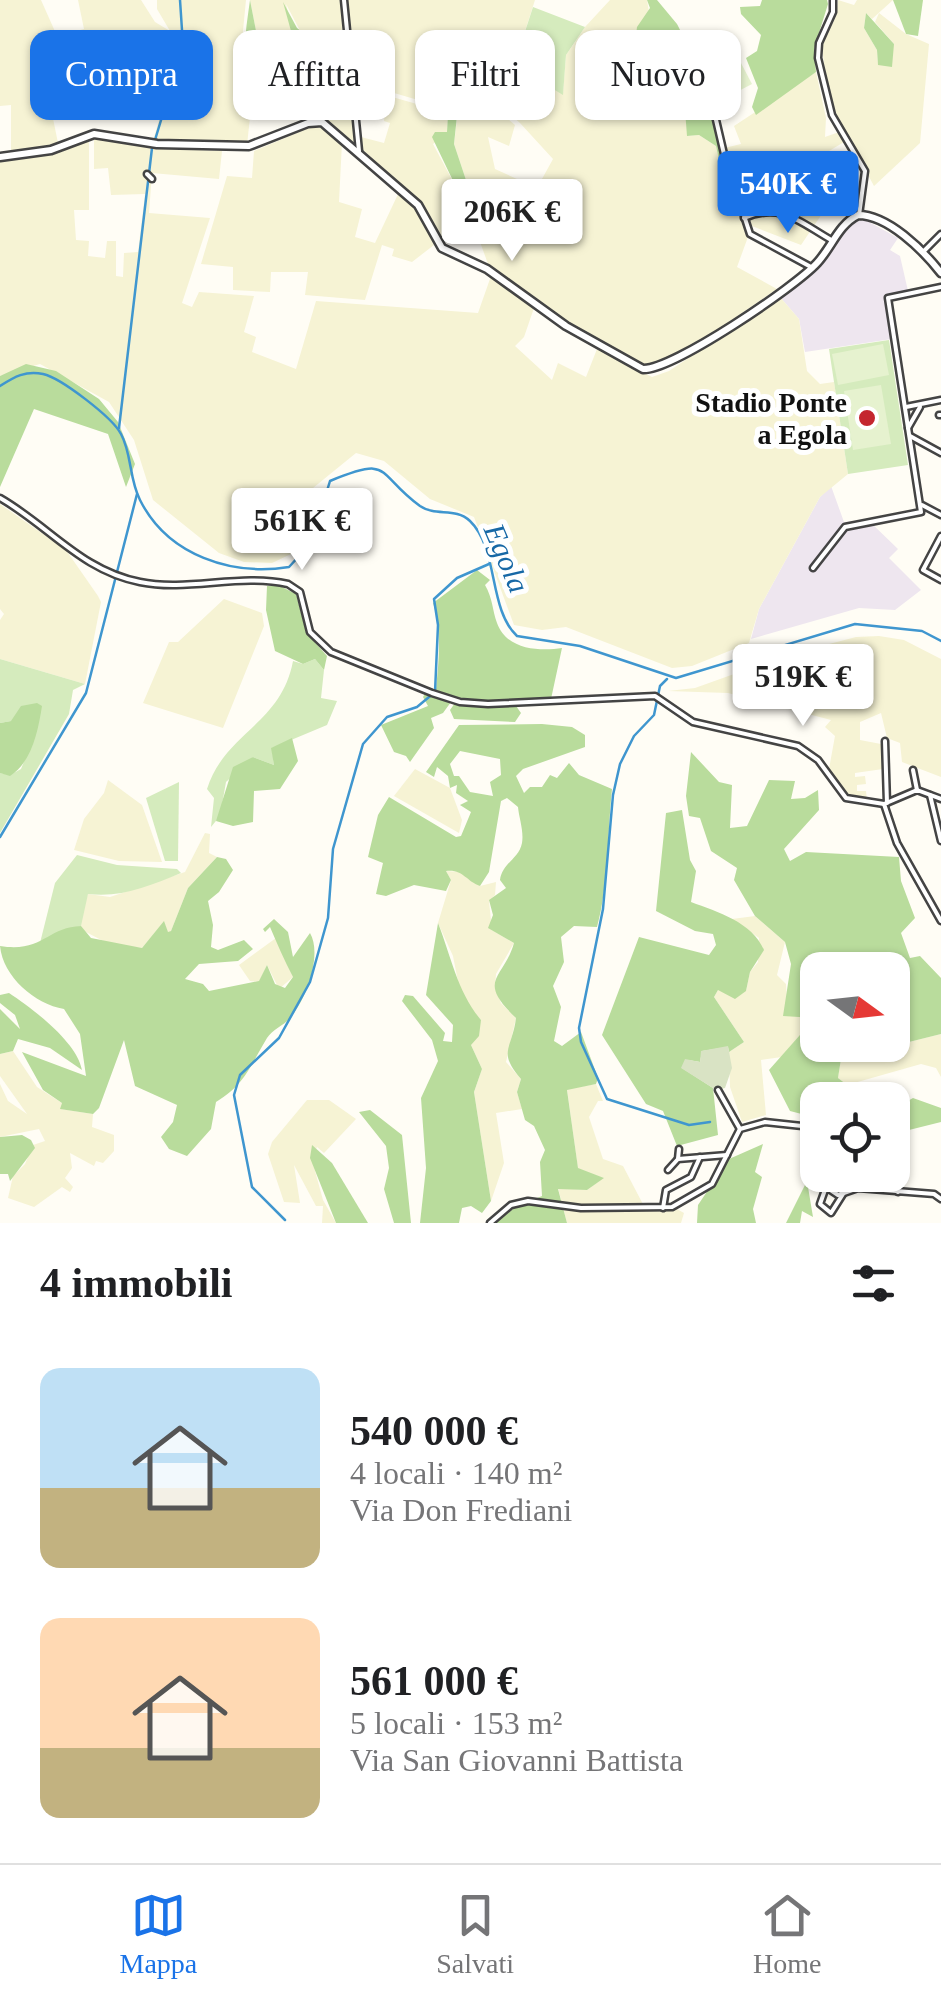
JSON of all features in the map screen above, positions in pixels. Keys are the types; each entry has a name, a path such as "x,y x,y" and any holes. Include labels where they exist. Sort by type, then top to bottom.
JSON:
{"street":[{"path":"344,0 360,151"},
{"path":"832,0 833,12 819,43 818,58 832,116 865,171 860,214"},
{"path":"0,157 51,150 94,134 154,144 249,146 316,120 360,151 418,205 442,248 488,269 566,326 640,368 657,368 680,358 812,268 848,220 860,214 877,220 923,252 941,273"},
{"path":"718,120 744,218 755,240 812,268"},
{"path":"744,218 766,209 779,212 833,240"},
{"path":"923,252 941,234"},
{"path":"814,568 845,527 919,514 922,505 888,298 941,287"},
{"path":"905,407 941,400"},
{"path":"908,428 924,404"},
{"path":"910,436 941,453"},
{"path":"0,498 89,566 114,575 172,584 288,584 300,592 310,632 331,652 434,694 488,704 658,697 693,722 798,746 818,760 846,798 886,803 917,790 941,799"},
{"path":"922,505 941,515"},
{"path":"941,536 922,570 941,580"},
{"path":"885,741 886,803 898,843 941,921"},
{"path":"913,770 917,790"},
{"path":"930,795 941,841"},
{"path":"718,1090 740,1129"},
{"path":"740,1129 766,1122 800,1126"},
{"path":"490,1223 511,1205 528,1201 581,1208 663,1208 704,1192 740,1129"},
{"path":"668,1170 678,1159 678,1148"},
{"path":"678,1159 728,1155"},
{"path":"663,1208 666,1190 691,1176 700,1158"},
{"path":"824,1192 820,1204 832,1213 843,1194"},
{"path":"838,1192 851,1192"},
{"path":"898,1192 934,1194 941,1199"}],"shaded area":[{"path":"0,0 41,0 54,30 30,30 30,120 53,120 58,143 11,153 11,105 0,106"},
{"path":"78,0 141,0 155,22 168,30 80,30 84,29"},
{"path":"157,0 246,0 243,30 233,30 233,120 250,120 247,145 153,141 159,120 213,120 213,30 169,30 157,9"},
{"path":"250,0 341,0 342,30 300,30 286,4 292,30 256,30"},
{"path":"346,0 535,0 525,30 415,30 415,99 395,93 395,30 350,30"},
{"path":"610,0 647,0 649,12 637,30 583,30"},
{"path":"838,0 854,5 857,0 893,0 872,19 866,13 864,28 877,50 878,64 894,44 875,22 879,13 906,34 929,44 920,143 874,186 834,112 826,82 822,46 836,16"},
{"path":"575,42 575,120 686,120 688,136 699,135 716,146 721,169 728,178 720,149 741,144 734,126 816,72 826,118 825,137 839,132 844,142 786,177 830,202 801,245 752,226 737,267 777,289 676,358 651,366 632,363 560,318 488,264 471,217 475,207 454,144 457,120 509,120 515,125 509,146 488,137 495,169 537,188 553,159 517,120 555,120 555,88 563,93 566,55"},
{"path":"395,98 415,103 415,120 448,120 447,133 433,144 456,187 460,218 441,242 416,199 363,150 361,137 384,143 390,123 384,121 395,120"},
{"path":"326,120 354,120 357,145"},
{"path":"311,127 323,128 342,142 339,202 362,209 355,237 375,243 399,192 418,211 434,245 412,262 392,256 394,249 382,245 365,300 305,295 308,272 271,272 270,292 233,290 233,267 201,264 227,176 252,178 254,151"},
{"path":"94,138 156,148 222,151 219,179 152,173 149,213 210,218 182,303 192,307 199,292 254,296 244,332 256,337 252,352 296,369 316,301 478,313 491,276 534,308 524,337 515,346 552,380 558,363 586,377 597,349 652,377 669,371 780,297 799,319 807,371 820,384 834,382 848,474 820,497 759,609 749,643 692,666 672,668 566,627 542,630 514,625 474,517 430,499 384,461 356,453 313,488 299,543 291,554 272,563 244,562 219,553 153,500 134,440 109,402 40,364 0,376 0,161 44,155 89,139 89,210 74,210 76,240 89,241 88,256 105,258 107,241 116,241 116,276 123,277 124,253 138,252 145,194 111,195 108,168 94,169"},
{"path":"862,218 898,238 890,250 900,256 908,291 884,295 892,339 805,352 799,319 780,297 815,268 852,221"},
{"path":"831,486 844,522 868,520 898,549 889,558 921,590 895,610 859,608 751,639 759,609 820,497"},
{"path":"0,504 66,550 101,602 85,684 0,659 0,620 4,614 0,609"},
{"path":"224,599 262,613 264,626 223,728 143,703 169,642 178,642"},
{"path":"856,637 904,640 941,659 941,777 902,762 900,743 887,738 881,713 860,722 860,740 881,744 883,769 855,773 855,777 865,776 866,784 857,785 857,791 866,791 867,800 847,796 829,769 835,736 825,727 831,720 728,693 668,691 695,688 787,655"},
{"path":"415,769 450,788 462,820 459,833 394,796"},
{"path":"108,780 142,805 162,862 119,861 74,850 84,819 104,793"},
{"path":"205,833 210,834 209,853 217,857 188,888 171,931 168,933 164,922 142,948 109,944 82,930 79,918 88,894 110,897 185,872"},
{"path":"446,871 462,872 480,886 496,882 495,895 489,901 492,930 514,943 496,974 495,987 501,1003 516,1018 506,1062 521,1079 517,1092 522,1109 496,1113 504,1163 491,1201 474,1092 482,1069 471,1045 481,1020 461,997 453,956 438,923 451,880"},
{"path":"755,916 785,942 777,975 786,984 787,1000 800,1008 800,1036 782,1057 761,1060 766,1115 742,1122 730,1087 729,1052 744,1042 714,997 718,990 746,991 750,972 758,962 759,938 732,919"},
{"path":"276,938 293,977 279,989 267,965 259,982 250,981 239,965"},
{"path":"941,1034 941,1077 936,1068 921,1064 858,1082 838,1078 841,1062 910,1062 910,1042"},
{"path":"13,1051 37,1087 62,1103 61,1109 93,1114 92,1127 114,1135 114,1151 103,1163 96,1161 94,1166 70,1153 72,1168 65,1178 73,1187 70,1192 62,1187 34,1207 8,1198 13,1176 25,1164 33,1145 45,1141 39,1129 0,1137 0,1084 8,1101 27,1114 0,1076 0,1054"},
{"path":"596,1084 603,1101 598,1101 589,1117 603,1159 623,1166 646,1210 675,1208 684,1213 681,1223 567,1223 558,1188 587,1190 603,1178 578,1169 567,1089"},
{"path":"307,1100 329,1100 356,1119 324,1153 317,1147 312,1160 323,1200 336,1223 322,1223 323,1206 316,1206 294,1165 300,1203 284,1202 268,1154 272,1142"}],"green space":[{"path":"250,0 256,30 246,28"},
{"path":"647,0 657,0 680,30 637,30 650,8"},
{"path":"762,0 827,0 828,4 814,49 816,72 756,115 752,107 758,88 746,58 757,51 761,35 741,14 740,7 760,6"},
{"path":"893,0 923,0 918,36 906,34"},
{"path":"283,2 300,30 291,30"},
{"path":"533,7 585,27 575,30 575,42 566,55 563,95 555,90 555,30 525,30"},
{"path":"866,13 894,44 892,67 878,65 877,50 864,28"},
{"path":"741,63 752,84 741,90"},
{"path":"448,120 457,120 454,144 475,207 471,217 462,219 456,187 432,137 435,132 447,132"},
{"path":"686,120 713,120 728,178 721,169 716,146 699,135 687,136"},
{"path":"889,340 908,465 848,474 829,349"},
{"path":"883,344 889,375 838,385 832,354"},
{"path":"26,364 56,371 99,399 118,422 135,464 126,487 108,434 34,409 0,487 0,376"},
{"name":"Stadio Ponte a Egola","path":"881,385 891,444 853,450 844,391"},
{"path":"477,570 490,580 485,585 497,623 509,639 535,649 562,648 551,699 516,706 521,713 515,722 454,719 450,710 455,703 451,702 443,713 431,718 434,728 410,762 394,752 381,725 428,706 423,697 428,689 436,689 439,656 433,603"},
{"path":"267,586 280,586 296,594 306,632 327,656 324,670 315,659 303,664 275,651 266,610"},
{"path":"0,659 85,684 73,690 69,714 0,833 0,773 10,775 21,769 32,742 11,721 0,723"},
{"path":"315,659 324,670 321,698 337,701 327,725 272,748 274,765 253,757 226,782 220,816 211,827 214,798 207,789 215,770 277,700 293,661 303,664"},
{"path":"21,706 42,706 29,754 10,776 0,773 0,723 11,721"},
{"path":"459,725 572,727 585,735 585,747 523,769 516,776 524,793 530,787 542,787 550,775 557,778 569,763 579,775 612,789 606,877 597,927 574,926 561,937 564,962 553,986 561,1007 554,1041 562,1046 581,1032 598,1078 596,1084 567,1090 578,1168 604,1178 587,1190 558,1189 567,1223 495,1223 517,1206 542,1196 540,1162 545,1150 534,1126 525,1120 517,1092 521,1079 508,1056 516,1018 495,987 514,943 488,928 493,915 489,900 506,888 501,874 522,843 518,807 507,798 501,801 489,872 480,886 461,874 446,871 451,880 446,891 414,885 386,896 376,894 383,863 368,857 378,815 389,797 456,837 461,836 471,812 460,805 468,801 456,793 457,785 450,788 448,776 437,767 434,777 426,772","holes":["460,751 500,759 501,775 490,782 493,796 470,792 459,776 454,776 450,764"]},
{"path":"292,738 298,761 280,789 254,791 253,822 233,826 216,821 233,767 253,757 274,765 271,748"},
{"path":"691,752 719,782 732,785 730,828 747,826 769,780 795,781 791,799 805,798 818,790 819,810 784,849 790,861 806,852 899,857 901,881 915,918 901,933 908,952 800,952 800,1017 783,1016 791,964 785,942 755,916 734,880 737,868 711,851 700,818 689,816 686,796"},
{"path":"179,782 178,861 165,861 146,798"},
{"path":"682,810 690,860 696,871 691,902 743,925 764,950 750,972 746,991 735,999 718,990 714,997 744,1042 729,1052 728,1047 702,1051 700,1062 688,1060 682,1068 713,1088 718,1135 677,1146 663,1111 646,1104 602,1035 639,937 709,955 716,945 713,934 695,931 656,911 666,813"},
{"path":"77,855 117,865 177,869 181,873 124,893 88,894 81,926 40,943 55,883"},
{"path":"217,857 226,859 233,870 208,901 213,925 211,947 218,950 244,940 253,949 238,961 199,964 185,979 203,984 209,991 259,981 267,965 275,984 285,988 293,977 270,927 265,932 263,929 274,919 288,932 293,957 310,933 313,966 295,1012 269,1035 240,1082 216,1102 211,1129 187,1156 169,1149 161,1137 173,1122 177,1105 135,1086 124,1040 99,1108 93,1114 60,1109 62,1103 43,1090 22,1052 86,1076 80,1034 64,1009 42,1001 22,987 7,968 0,946 26,946 81,926 91,938 142,948 164,921 168,932 171,931 188,888"},
{"path":"438,923 461,986 481,1020 479,1036 471,1045 482,1069 474,1092 491,1201 482,1213 471,1206 462,1208 459,1223 420,1223 426,1168 421,1098 438,1061 432,1040 402,1001 405,995 413,996 445,1033 443,1041 452,1042 453,1025 426,995"},
{"path":"920,956 941,978 941,1034 910,1042 910,958"},
{"path":"9,993 63,1038 82,1070 50,1048 18,1039 13,1051 0,1054 0,1009 20,1029 15,1015 0,1003 0,995"},
{"path":"800,1035 800,1062 841,1062 838,1078 843,1082 800,1082 800,1114 790,1111 769,1070"},
{"path":"728,1046 732,1068 725,1088 716,1090 681,1068 685,1059 700,1062 701,1051"},
{"path":"910,1100 941,1108 941,1122 910,1130"},
{"path":"370,1110 402,1135 411,1223 394,1223 384,1189 389,1168 386,1146 359,1112"},
{"path":"22,1135 35,1148 10,1181 8,1174 0,1174 0,1137"},
{"path":"763,1144 755,1172 762,1177 753,1209 756,1223 697,1223 698,1205 729,1159"},
{"path":"312,1145 332,1163 368,1223 336,1223 310,1158"},
{"path":"802,1192 809,1192 813,1217 802,1211 800,1223 786,1223"}],"waterway":[{"path":"180,0 182,30"},
{"path":"155,140 161,120"},
{"path":"119,428 152,148"},
{"name":"Egola","path":"0,386 20,375 37,373 51,377 85,399 121,434 136,492 152,519 184,548 224,565 289,567 311,543 330,481 374,469 382,471 420,506 458,514 470,521 486,547 502,611 517,636 580,646 676,678 855,624 922,631 941,641"},
{"path":"0,837 86,693 137,494"},
{"path":"285,1220 252,1187 234,1095 240,1075 279,1038 310,982 328,918 333,849 363,744 387,717 417,707 435,692 438,625 434,599 457,578 489,564"},
{"path":"667,679 660,686 654,715 634,736 620,764 613,795 603,909 579,1028 581,1042 607,1099 689,1125 710,1122"}],"place":[{"name":"Stadio Ponte a Egola","path":"867,418"}]}
